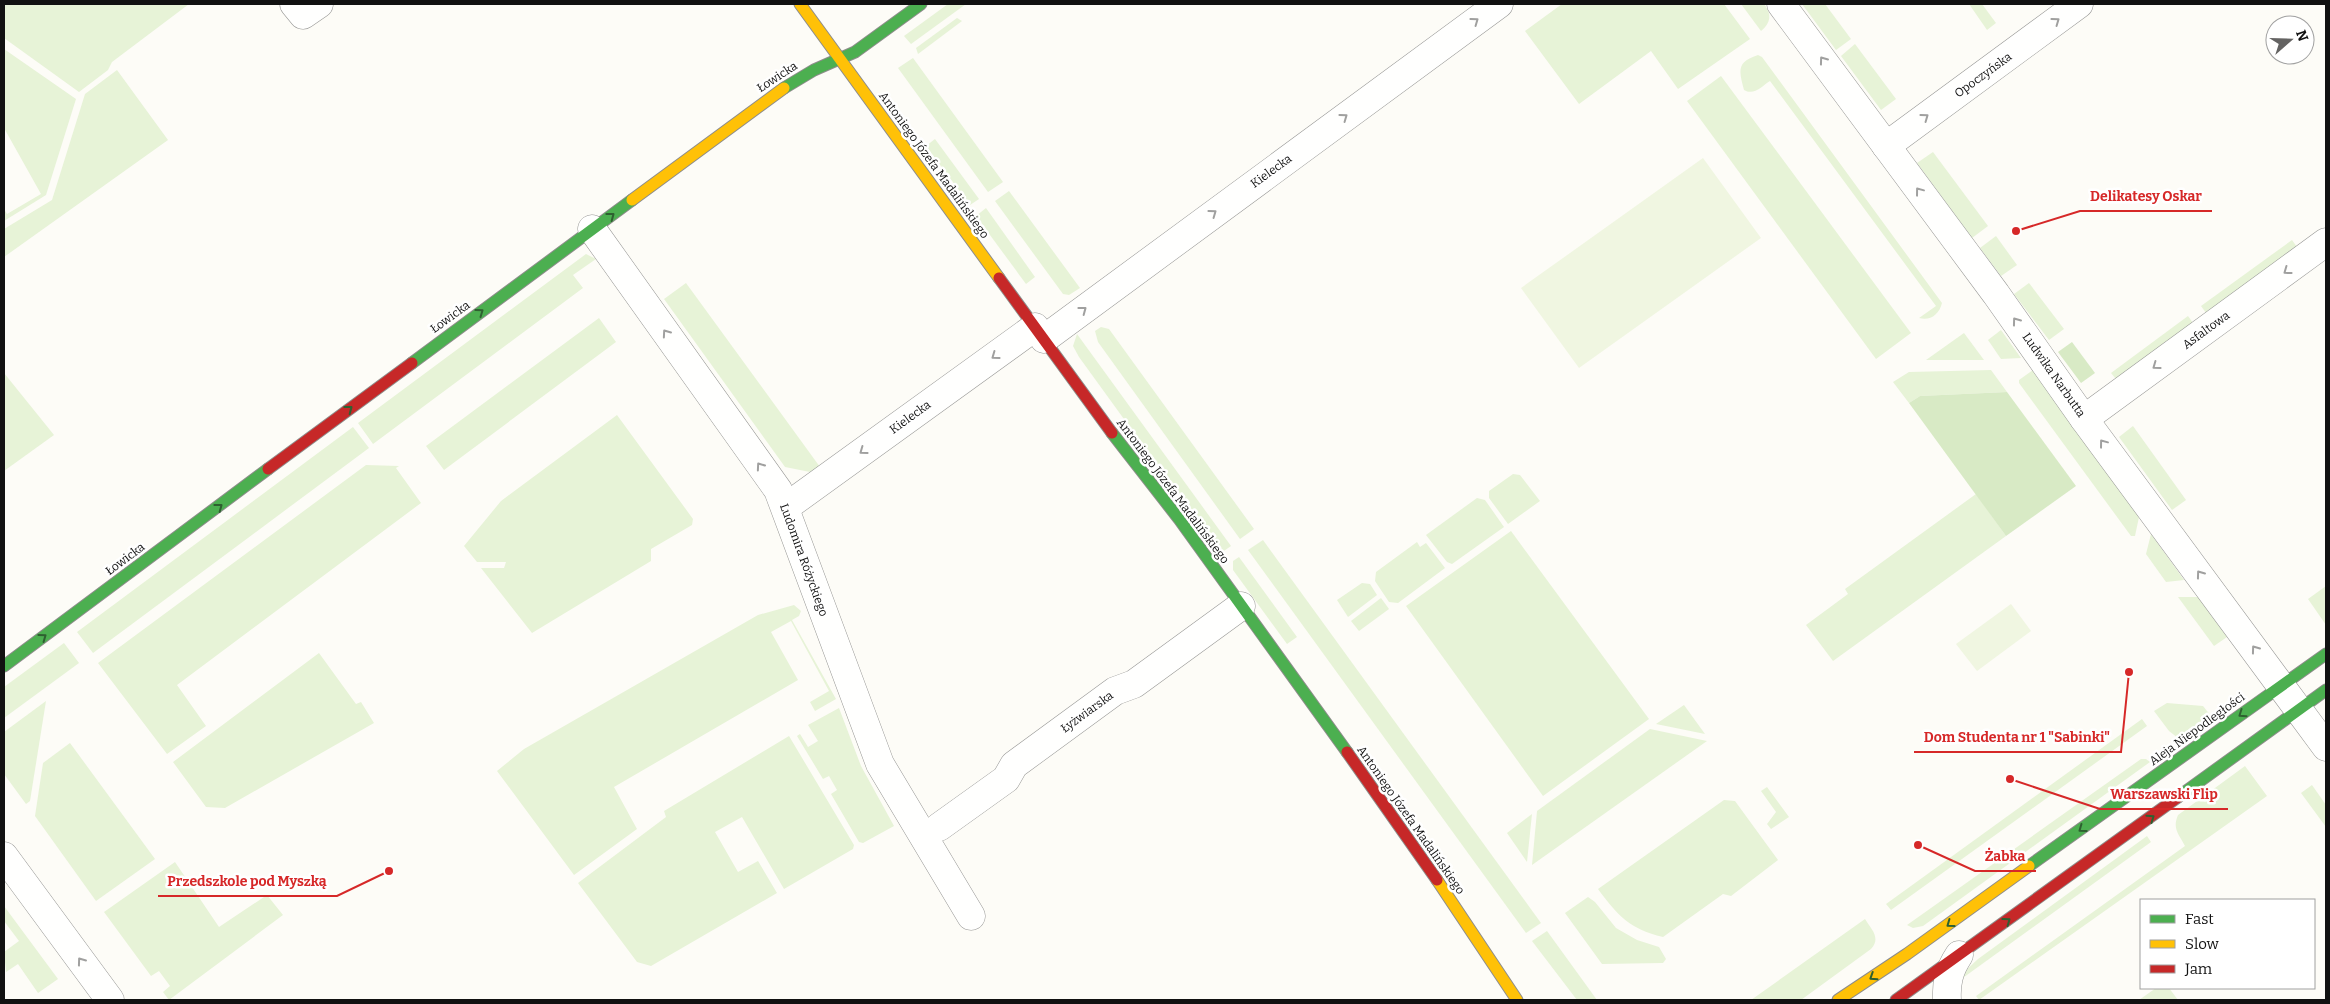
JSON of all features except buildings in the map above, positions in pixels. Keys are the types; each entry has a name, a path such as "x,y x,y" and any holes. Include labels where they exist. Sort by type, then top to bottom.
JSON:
{"street":[{"name":"Antoniego Józefa Madalińskiego","path":"800,4 1143,475 1180,519 1409,838 1517,1000"},
{"name":"Łowicka","path":"4,666 771,96 814,70 855,52 921,4"},
{"name":"Kielecka","path":"786,507 1039,333 1499,4"},
{"name":"Ludwika Narbutta","path":"1781,4 2002,301 2084,418 2326,747"},
{"name":"Opoczyńska","path":"1886,146 2080,4"},
{"name":"Ludomira Różyckiego","path":"592,230 778,490 786,507 880,764 971,916"},
{"name":"Asfaltowa","path":"2084,418 2326,242"},
{"name":"Łyżwiarska","path":"939,827 1006,778 1014,765 1022,759 1115,691 1134,684 1241,606"},
{"name":"Aleja Niepodległości","path":"1838,1000 1907,954 2326,654"},
{"path":"1896,1000 2326,690"},
{"path":"4,856 110,1000"},
{"path":"1947,1000 1946,988 1951,967 1959,955"}],"green space":[{"path":"4,4 189,4 112,62 108,70 79,92 4,38"},
{"path":"948,4 966,4 911,44 904,36"},
{"path":"1562,4 1724,4 1750,39 1678,89 1651,51 1579,104 1525,31"},
{"path":"1741,4 1764,4 1769,18 1767,25 1761,31"},
{"path":"1802,4 1825,4 1851,39 1836,50"},
{"path":"1969,4 1982,4 1996,23 1987,30"},
{"path":"957,18 962,21 918,54 916,48"},
{"path":"1855,44 1896,99 1881,110 1841,56"},
{"path":"4,49 76,99 46,195 4,221 4,209 7,214 41,194 4,128"},
{"path":"1758,55 1762,57 1942,303 1939,311 1934,316 1927,319 1919,318 1936,306 1770,81 1755,91 1748,92 1744,90 1740,72 1741,68 1746,61"},
{"path":"913,58 1003,182 988,192 898,68"},
{"path":"117,70 168,140 4,257 4,229 52,200 85,94"},
{"path":"1721,76 1911,333 1876,359 1687,101"},
{"path":"935,139 979,199 970,205 926,146"},
{"path":"1933,152 1988,226 1972,238 1917,163"},
{"path":"1703,158 1761,238 1579,368 1521,288"},
{"path":"1009,191 1080,288 1069,295 1063,294 995,201"},
{"path":"986,208 1035,277 1026,284 976,216"},
{"path":"1996,236 2017,265 2001,276 1980,248"},
{"path":"2292,240 2297,247 2206,313 2201,306"},
{"path":"586,254 596,259 573,275 583,288 373,444 358,423"},
{"path":"686,283 820,467 810,472 785,467 664,299"},
{"path":"2029,283 2064,329 2049,340 2014,294"},
{"path":"2188,316 2193,323 2116,379 2111,373"},
{"path":"599,318 616,342 444,470 426,446"},
{"path":"1101,327 1109,329 1254,529 1240,539 1098,342 1095,331"},
{"path":"2001,330 2021,358 2001,359 1988,340"},
{"path":"1964,333 1984,360 1926,360"},
{"path":"1077,334 1231,546 1221,553 1079,357 1073,346"},
{"path":"2072,342 2095,373 2081,383 2058,352"},
{"path":"1991,370 2007,392 1920,396 1909,403 1893,382 1909,372"},
{"path":"2033,370 2139,517 2135,536 2131,536 2019,383 2019,380"},
{"path":"4,373 54,435 4,471"},
{"path":"2007,392 2076,486 2006,536 1909,403 1920,396"},
{"path":"617,415 693,519 692,525 651,549 651,561 532,633 481,568 504,568 506,562 477,562 464,546 501,501"},
{"path":"2133,426 2186,500 2172,510 2119,437"},
{"path":"353,427 369,448 93,653 77,632"},
{"path":"366,465 399,466 396,468 421,503 177,685 206,726 167,754 98,663"},
{"path":"1513,474 1520,475 1540,501 1508,524 1489,498 1489,491"},
{"path":"1976,494 2006,536 1833,661 1806,625 1848,594 1845,589"},
{"path":"1477,498 1485,500 1504,527 1452,564 1447,562 1426,535"},
{"path":"1511,531 1649,719 1543,796 1406,606"},
{"path":"2151,534 2184,580 2166,582 2146,554"},
{"path":"1263,540 1541,923 1526,933 1248,550"},
{"path":"1417,542 1420,547 1426,543 1445,568 1398,603 1389,602 1375,581 1376,572"},
{"path":"1239,557 1297,637 1287,644 1233,570 1233,561"},
{"path":"1362,583 1370,584 1377,595 1348,617 1337,600"},
{"path":"2326,586 2326,625 2308,599"},
{"path":"2178,597 2198,597 2227,637 2214,646"},
{"path":"1381,598 1389,609 1359,631 1351,621"},
{"path":"2011,604 2031,631 1977,671 1956,644"},
{"path":"794,605 801,611 799,616 792,620 836,699 815,711 810,702 829,691 791,621 771,632 798,680 614,787 637,829 574,875 497,771 524,749 758,615"},
{"path":"64,643 79,663 4,718 4,687"},
{"path":"319,653 356,704 361,702 374,723 225,808 206,807 173,762"},
{"path":"46,701 30,801 26,804 4,774 4,732"},
{"path":"2167,703 2203,706 2211,716 2178,738 2169,731 2154,711"},
{"path":"1684,705 1705,734 1656,724"},
{"path":"839,708 861,766 894,826 863,843 859,842 831,794 837,790 829,776 823,779 797,736 800,734 808,747 818,741 808,725"},
{"path":"2142,719 2147,726 1891,910 1886,904"},
{"path":"1650,729 1707,741 1532,865 1537,811"},
{"path":"789,736 854,845 853,849 784,889 742,817 715,832 738,872 758,861 777,893 651,966 637,962 578,883 666,817 664,811"},
{"path":"70,743 155,859 96,901 35,816 43,763"},
{"path":"2141,759 2146,759 2150,762 1923,926 1913,928 1907,925"},
{"path":"2245,766 2267,796 1979,1000 1976,996 2185,846 2176,828 2178,815"},
{"path":"2312,785 2326,805 2326,827 2301,793"},
{"path":"1767,787 1789,817 1771,829 1767,824 1776,812 1761,791"},
{"path":"1724,800 1735,801 1778,860 1731,896 1723,894 1663,937 1642,930 1619,914 1598,889"},
{"path":"1532,814 1527,862 1507,833"},
{"path":"2147,836 2151,842 1960,980 1964,972 1978,959"},
{"path":"175,862 219,927 267,895 283,915 169,1000 163,992 170,986 159,971 151,976 104,912"},
{"path":"1588,897 1595,902 1616,928 1637,940 1659,947 1666,959 1663,963 1602,964 1565,913"},
{"path":"4,906 58,979 38,993 18,964 6,972 4,952 19,941 4,921"},
{"path":"1865,919 1873,930 1875,938 1871,949 1801,1000 1751,1000"},
{"path":"1547,931 1597,1000 1577,1000 1532,941"},
{"path":"2155,989 2170,989 2178,1000 2139,1000"}],"traffic: fast":[{"path":"784,88 814,70 855,52 921,4"},
{"path":"412,363 632,200"},
{"path":"1112,433 1179,519 1347,752"},
{"path":"4,666 268,469"},
{"path":"2029,866 2326,654"},
{"path":"2178,797 2326,690"}],"traffic: slow":[{"path":"800,4 999,278"},
{"path":"632,200 784,88"},
{"path":"1838,1000 1907,954 2029,866"},
{"path":"1437,880 1517,1000"}],"traffic: jam":[{"path":"999,278 1112,433"},
{"path":"268,469 412,363"},
{"path":"1347,752 1437,880"},
{"path":"1896,1000 2178,797"}],"place":[{"name":"Delikatesy Oskar","path":"2016,231"},
{"name":"Dom Studenta nr 1 \"Sabinki\"","path":"2129,672"},
{"name":"Warszawski Flip","path":"2010,779"},
{"name":"Żabka","path":"1918,845"},
{"name":"Przedszkole pod Myszką","path":"389,871"}]}
